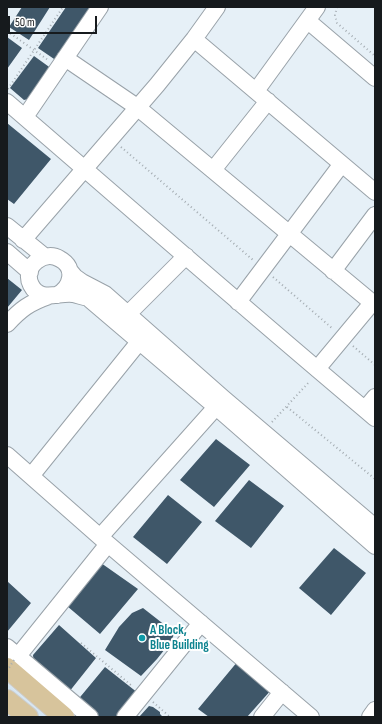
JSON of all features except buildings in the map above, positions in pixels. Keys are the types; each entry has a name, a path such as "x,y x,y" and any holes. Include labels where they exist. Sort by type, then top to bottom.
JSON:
{"main road":[{"path":"11,660 64,717"},
{"path":"7,700 28,717"}],"street":[{"path":"25,117 100,7"},
{"path":"23,240 176,62 217,7"},
{"path":"256,91 317,7"},
{"path":"308,21 375,78"},
{"path":"194,39 341,165 375,192"},
{"path":"62,63 137,107 374,304 343,338 318,370"},
{"path":"7,102 318,370 372,408"},
{"path":"213,170 268,102"},
{"path":"238,302 341,165"},
{"path":"334,271 375,216"},
{"path":"7,226 44,256"},
{"path":"7,252 30,274 31,285 42,295 53,296 73,294 88,298 216,406 375,546"},
{"path":"20,310 27,294 30,274 35,262 44,256 51,256 63,260 75,277 106,294 151,336 375,527"},
{"path":"128,314 186,256"},
{"path":"7,324 20,310 34,302 62,293 69,283 70,271"},
{"path":"31,476 139,342"},
{"path":"90,717 11,660 104,540 216,406"},
{"path":"7,455 311,717"},
{"path":"125,717 201,623"},
{"path":"262,717 282,692"},
{"path":"370,717 375,710"}],"path":[{"path":"7,90 63,7"},
{"path":"337,7 335,15 337,23 375,56"},
{"path":"7,31 34,50 62,63"},
{"path":"111,138 375,365"},
{"path":"262,432 287,407 318,370"},
{"path":"287,407 375,479"},
{"path":"81,643 170,717"}],"shaded area":[{"path":"7,683 47,717 7,717"}],"place":[{"name":"A Block, Blue Building","path":"142,638"}]}
